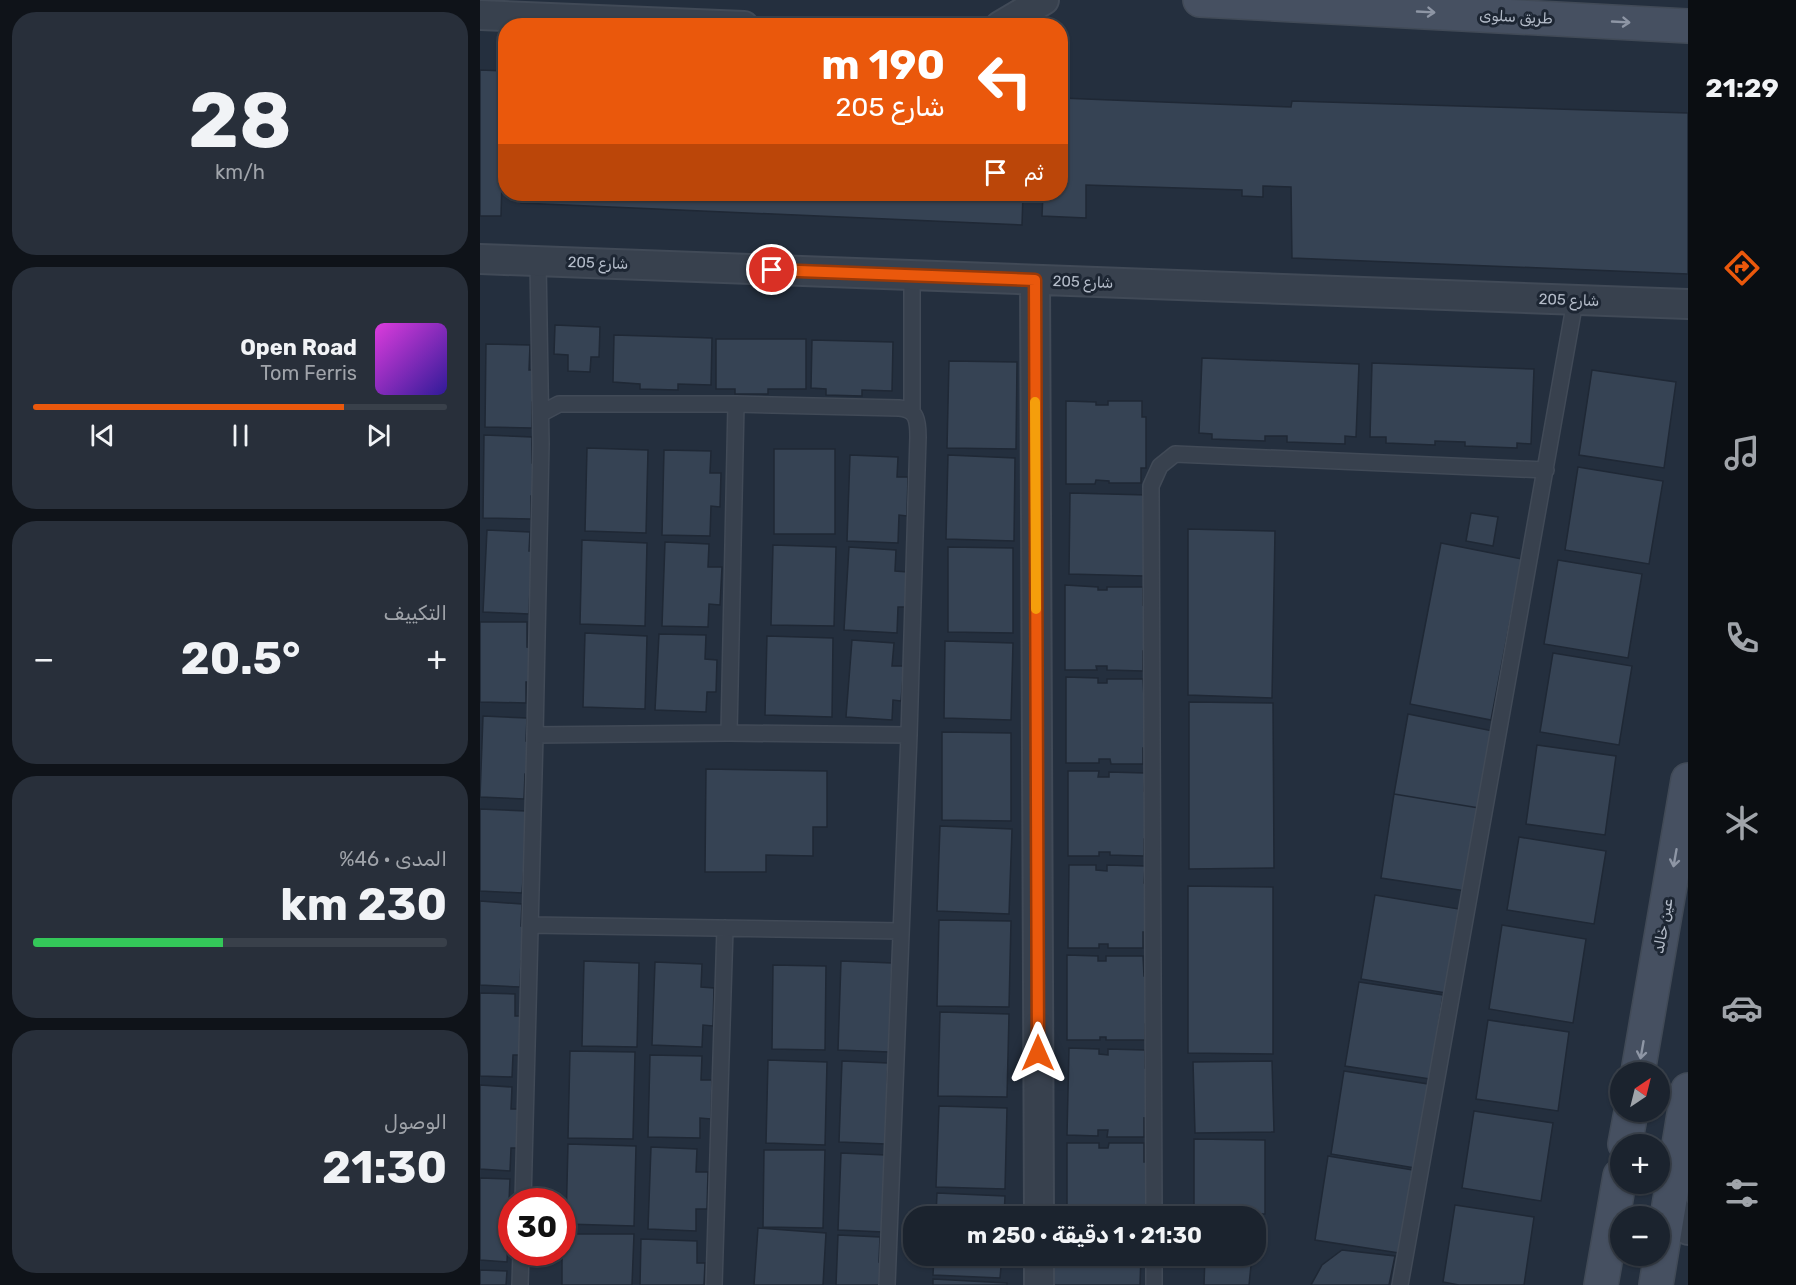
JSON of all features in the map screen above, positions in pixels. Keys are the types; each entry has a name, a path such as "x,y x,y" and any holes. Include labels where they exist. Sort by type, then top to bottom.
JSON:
{"street":[{"path":"1014,18 1044,0"},
{"name":"طريق سلوى","path":"1200,0 1681,28"},
{"path":"480,15 552,18"},
{"name":"شارع 205","path":"480,259 1688,304"},
{"path":"1035,280 1039,1206"},
{"name":"عين خالد","path":"1640,1062 1688,780"},
{"path":"1656,1285 1688,1089"},
{"path":"1601,1285 1617,1194"},
{"path":"1669,1200 1688,1230"},
{"path":"1039,1266 1039,1285"}],"lane":[{"path":"523,1188 542,413 538,261"},
{"path":"887,1285 902,931 918,437 916,419 912,411 912,275"},
{"path":"1400,1285 1575,301"},
{"path":"542,413 559,404 736,404 907,408 912,411"},
{"path":"729,733 736,404"},
{"path":"1154,1206 1151,486 1160,466 1175,454 1546,470"},
{"path":"536,735 729,733 909,735"},
{"path":"530,925 902,931"},
{"path":"714,1285 725,928"},
{"path":"520,1285 521,1266"},
{"path":"1154,1266 1154,1285"}],"building":[{"path":"480,70 498,71 498,201 501,201 501,216 480,216"},
{"path":"1068,98 1291,107 1292,101 1688,113 1688,274 1292,258 1291,187 1263,186 1263,197 1242,196 1242,190 1086,185 1086,218 1042,216 1043,201 1068,201"},
{"path":"521,201 1023,201 1022,225 521,203"},
{"path":"555,325 600,327 599,357 591,357 590,372 568,371 568,355 554,354"},
{"path":"614,335 712,338 711,385 678,384 678,390 640,389 640,384 613,382"},
{"path":"716,339 806,339 806,389 768,389 768,394 735,394 735,389 716,389"},
{"path":"812,340 893,342 892,391 862,390 862,396 826,395 826,389 811,388"},
{"path":"486,344 530,345 529,370 538,370 538,402 532,402 532,428 485,427"},
{"path":"1202,358 1359,364 1356,437 1345,436 1345,444 1287,442 1287,436 1265,436 1265,441 1212,439 1212,434 1199,433"},
{"path":"949,361 1017,362 1016,449 947,448"},
{"path":"1372,363 1534,369 1531,444 1517,443 1517,448 1465,446 1465,442 1435,441 1435,445 1386,443 1386,437 1370,437"},
{"path":"1592,370 1676,382 1664,468 1579,455"},
{"path":"1066,401 1096,402 1096,405 1108,405 1108,401 1142,401 1142,417 1146,417 1146,468 1141,468 1141,483 1109,483 1109,481 1096,480 1095,484 1066,484"},
{"path":"484,435 532,437 532,463 538,463 537,496 531,496 531,519 483,518"},
{"path":"587,448 648,450 646,533 585,531"},
{"path":"774,449 835,449 835,534 774,534"},
{"path":"664,450 711,451 710,473 721,473 720,507 711,506 710,536 662,535"},
{"path":"850,455 898,457 897,477 908,477 907,516 899,515 898,543 847,541"},
{"path":"948,455 1015,458 1014,541 946,539"},
{"path":"1578,467 1663,481 1649,564 1565,550"},
{"path":"1070,493 1147,495 1145,576 1069,574"},
{"path":"1471,513 1498,517 1493,546 1466,541"},
{"path":"1188,529 1275,531 1272,698 1188,695"},
{"path":"487,530 530,532 529,551 537,551 535,589 530,589 529,614 483,612"},
{"path":"582,540 647,543 645,626 580,624"},
{"path":"665,542 709,544 708,567 722,567 720,605 709,604 708,627 662,626"},
{"path":"1441,543 1522,559 1491,720 1410,704"},
{"path":"773,545 836,547 834,626 771,625"},
{"path":"849,547 896,550 895,571 908,572 906,607 898,607 897,633 844,630"},
{"path":"948,547 1013,548 1013,633 948,632"},
{"path":"1558,560 1642,574 1628,658 1544,644"},
{"path":"1065,585 1098,587 1098,590 1107,590 1107,587 1143,587 1143,605 1148,604 1147,651 1143,651 1143,671 1107,670 1107,666 1096,666 1097,670 1065,670"},
{"path":"480,622 527,622 527,647 535,648 534,682 526,682 526,703 480,702"},
{"path":"585,633 647,636 645,709 583,707"},
{"path":"659,634 706,635 705,659 717,660 716,692 707,692 706,712 655,710"},
{"path":"767,636 833,638 832,717 765,715"},
{"path":"852,640 894,643 892,666 904,666 901,701 893,700 892,720 846,717"},
{"path":"945,641 1013,643 1011,720 944,718"},
{"path":"1553,653 1632,666 1619,745 1540,732"},
{"path":"1066,677 1098,678 1098,683 1107,683 1107,679 1143,679 1144,698 1149,698 1148,748 1143,748 1143,764 1111,764 1110,759 1099,759 1099,763 1066,763"},
{"path":"1189,702 1273,703 1274,868 1189,869"},
{"path":"1408,714 1493,731 1479,808 1394,794"},
{"path":"483,716 527,718 526,741 533,742 532,775 525,774 524,799 480,797"},
{"path":"942,732 1011,733 1011,821 942,820"},
{"path":"1537,745 1616,756 1605,835 1526,824"},
{"path":"706,769 827,771 827,827 813,827 813,856 766,855 766,872 705,872"},
{"path":"1068,771 1099,771 1098,777 1109,777 1109,772 1145,773 1144,791 1149,791 1149,839 1144,839 1144,856 1110,855 1110,852 1099,852 1099,856 1068,856"},
{"path":"1394,794 1479,808 1466,891 1381,878"},
{"path":"480,809 526,811 525,833 531,833 529,868 524,868 522,893 480,891"},
{"path":"940,826 1012,829 1009,914 937,911"},
{"path":"1519,837 1606,851 1594,924 1507,910"},
{"path":"1069,865 1096,865 1096,870 1107,871 1107,865 1145,866 1144,883 1149,883 1149,932 1143,932 1143,948 1108,948 1108,944 1099,944 1099,948 1068,948"},
{"path":"1188,886 1273,887 1273,1054 1188,1053"},
{"path":"1375,895 1459,909 1446,993 1361,979"},
{"path":"480,901 522,904 521,926 528,926 526,961 521,961 520,987 480,985"},
{"path":"939,920 1011,921 1009,1007 937,1006"},
{"path":"1502,925 1586,939 1573,1023 1489,1009"},
{"path":"1067,955 1098,956 1098,961 1106,961 1106,956 1143,956 1144,976 1149,976 1149,1024 1145,1024 1145,1040 1106,1040 1106,1037 1100,1037 1100,1040 1067,1040"},
{"path":"584,961 639,963 637,1047 582,1046"},
{"path":"841,961 892,963 891,993 897,993 889,1052 838,1050"},
{"path":"655,962 702,964 701,987 714,988 713,1026 703,1025 702,1047 652,1045"},
{"path":"773,965 826,966 825,1050 772,1049"},
{"path":"1359,982 1443,995 1430,1079 1345,1066"},
{"path":"480,993 515,994 515,1016 525,1016 524,1055 513,1055 512,1077 480,1076"},
{"path":"940,1012 1009,1014 1007,1097 938,1096"},
{"path":"1488,1020 1569,1032 1558,1111 1476,1099"},
{"path":"1069,1048 1099,1049 1099,1054 1108,1055 1108,1049 1145,1050 1145,1068 1151,1068 1150,1119 1144,1118 1144,1137 1107,1137 1108,1130 1098,1130 1098,1136 1067,1135"},
{"path":"570,1051 635,1052 633,1139 568,1138"},
{"path":"650,1055 702,1056 701,1080 712,1080 711,1119 700,1118 700,1138 648,1137"},
{"path":"768,1060 827,1062 825,1145 766,1143"},
{"path":"842,1061 888,1063 887,1086 893,1086 886,1144 839,1142"},
{"path":"1272,1061 1274,1132 1195,1133 1193,1062"},
{"path":"1344,1071 1428,1084 1415,1168 1331,1154"},
{"path":"480,1085 512,1087 511,1109 522,1109 521,1148 511,1148 510,1171 480,1169"},
{"path":"939,1106 1007,1108 1005,1189 936,1187"},
{"path":"1474,1111 1553,1123 1541,1201 1462,1188"},
{"path":"1194,1139 1265,1140 1265,1206 1194,1206"},
{"path":"1067,1143 1099,1143 1099,1148 1108,1148 1109,1143 1144,1143 1144,1162 1150,1162 1150,1206 1067,1206"},
{"path":"568,1144 636,1146 634,1226 576,1224 576,1188 567,1188"},
{"path":"651,1147 697,1149 696,1172 708,1172 707,1209 696,1209 696,1231 648,1229"},
{"path":"764,1150 825,1150 823,1228 763,1227"},
{"path":"841,1153 886,1155 884,1232 838,1230"},
{"path":"1328,1156 1413,1170 1399,1253 1315,1240"},
{"path":"480,1178 510,1179 510,1188 498,1188 498,1261 480,1260"},
{"path":"937,1193 1005,1196 1004,1206 936,1206"},
{"path":"1455,1205 1534,1217 1524,1285 1459,1285 1443,1282"},
{"path":"758,1228 826,1233 823,1285 754,1285"},
{"path":"576,1234 634,1234 632,1285 562,1285 562,1266 576,1266"},
{"path":"838,1235 880,1237 879,1262 884,1262 884,1285 836,1285"},
{"path":"641,1239 697,1241 697,1263 705,1263 704,1285 640,1285"},
{"path":"1342,1250 1395,1256 1389,1285 1311,1285 1322,1265"},
{"path":"933,1266 1001,1266 1000,1278 933,1275"},
{"path":"1053,1266 1141,1266 1140,1285 1052,1285"},
{"path":"1205,1266 1251,1266 1249,1285 1204,1285"},
{"path":"480,1270 507,1271 506,1285 480,1285"},
{"path":"933,1279 1007,1283 1007,1285 933,1285"}],"slow traffic":[{"path":"1035,402 1036,609"}],"route":[{"path":"772,270 1035,280 1038,1053"}]}
